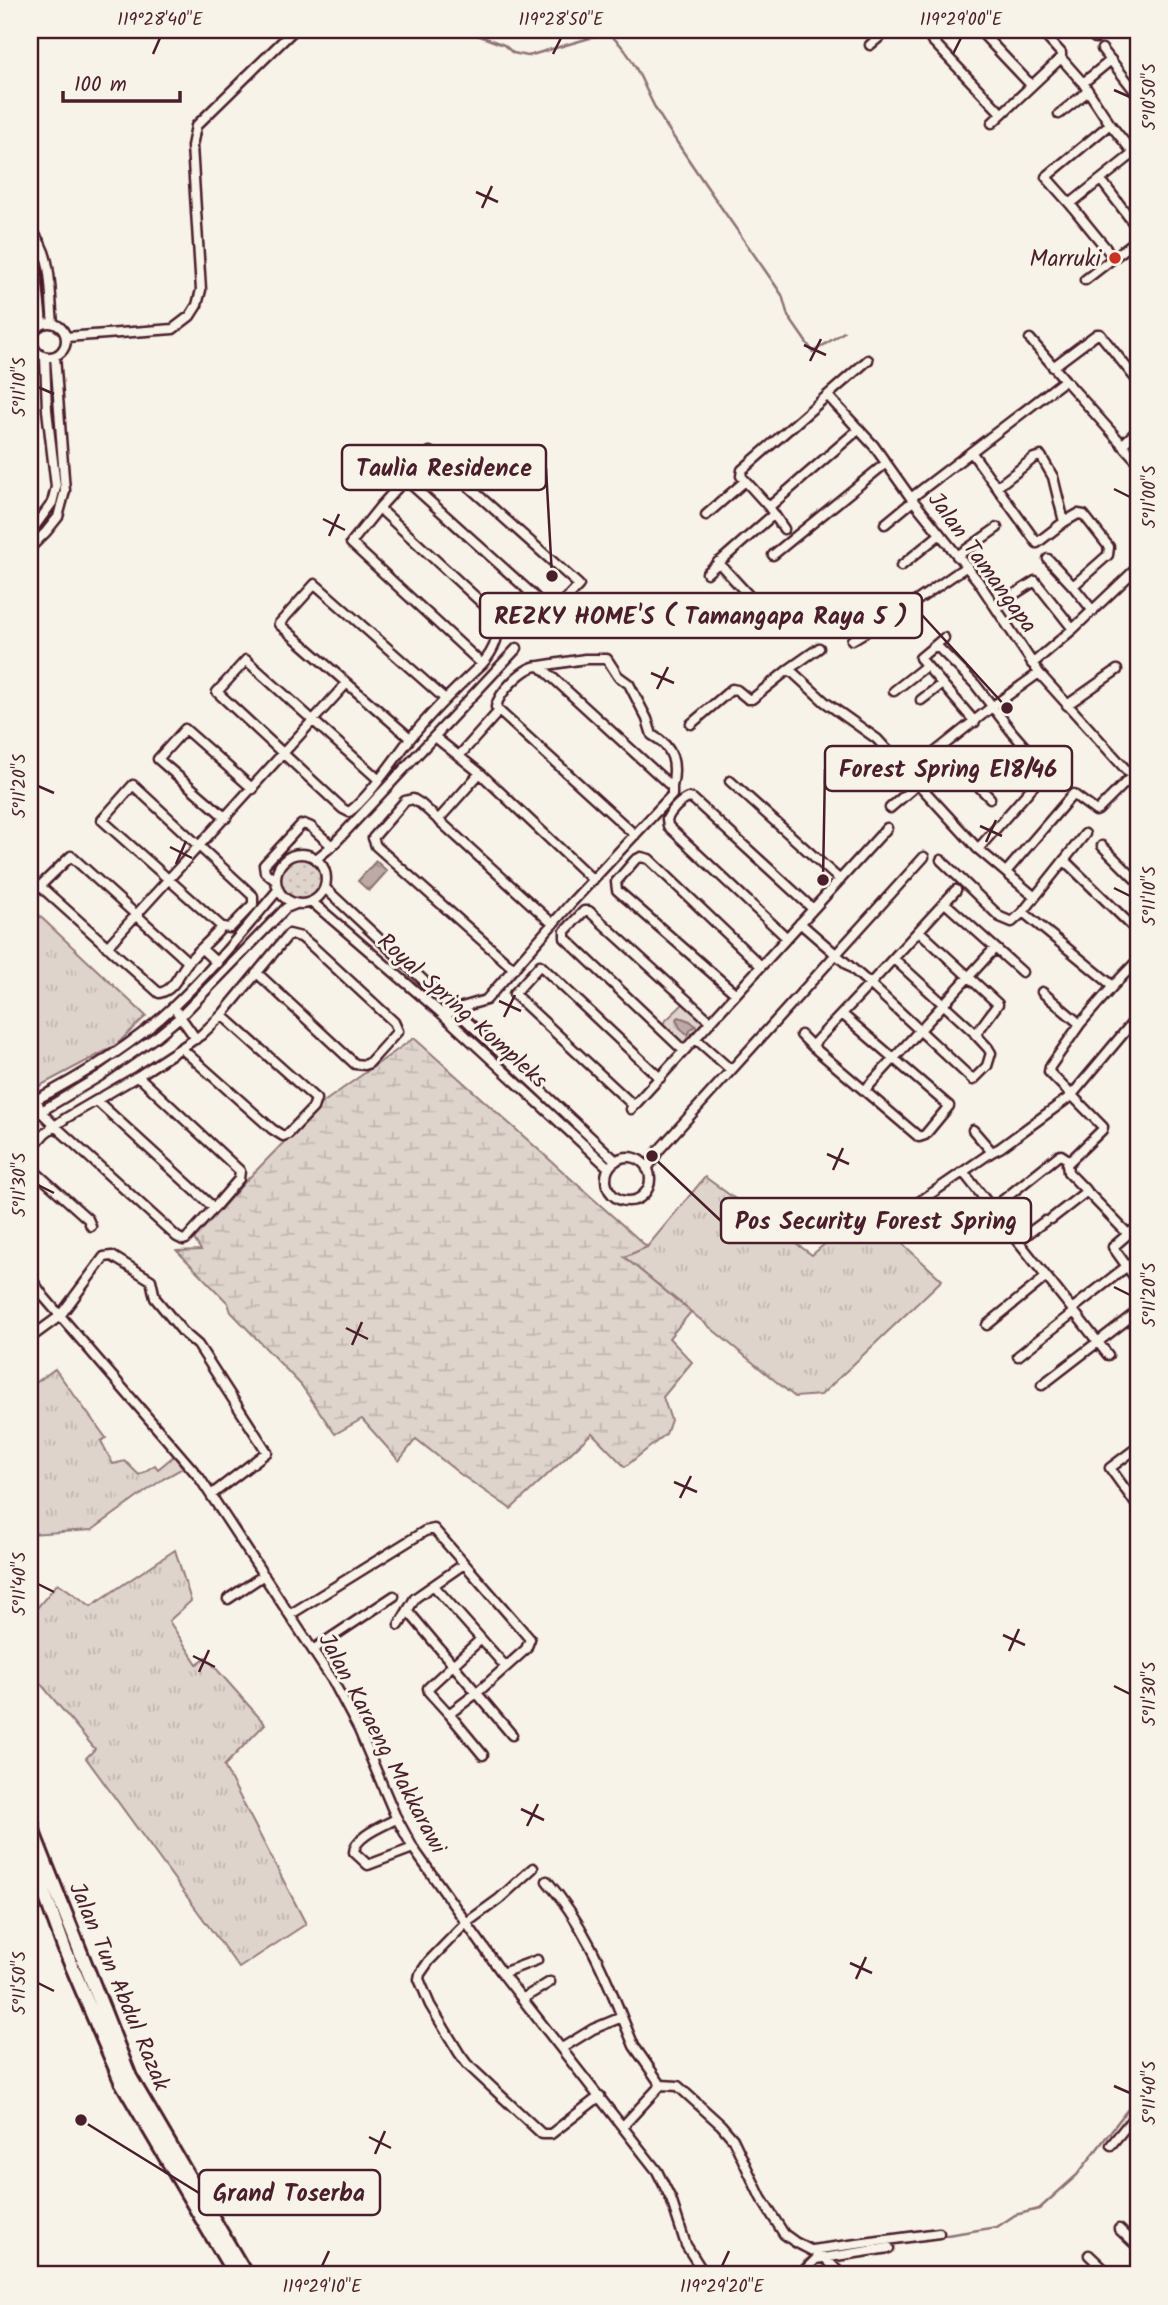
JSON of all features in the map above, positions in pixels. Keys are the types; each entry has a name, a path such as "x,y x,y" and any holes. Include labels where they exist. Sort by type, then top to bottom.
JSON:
{"main road":[{"name":"Jalan Tun Abdul Razak","path":"30,1817 32,1838 130,2077 246,2275"},
{"name":"Jalan Tun Abdul Razak","path":"30,1854 65,1950 121,2081 235,2275"}],"street":[{"path":"66,337 173,328 190,316 197,305 201,290 192,146 196,126 294,30"},
{"path":"927,30 927,35 1001,113"},
{"path":"979,30 1031,85"},
{"path":"1040,30 1061,53 1061,58 1136,156 1070,204"},
{"path":"1088,30 1095,38"},
{"path":"870,45 883,31"},
{"path":"1102,49 1138,95"},
{"path":"992,123 1061,58"},
{"path":"1059,114 1111,60"},
{"path":"1110,124 1046,177 1114,258"},
{"path":"1101,180 1138,229"},
{"path":"30,229 42,243 49,263 53,323"},
{"path":"1085,279 1138,239"},
{"path":"30,244 36,257 42,324"},
{"path":"53,323 63,330 66,337 62,352 50,356 36,351 31,341 34,331 42,324 53,323"},
{"path":"1053,367 1100,334 1136,379"},
{"path":"1031,339 1138,462"},
{"path":"30,533 52,503 56,487 47,410 50,356"},
{"path":"30,548 58,517 65,491 50,356"},
{"path":"785,529 744,482 742,470 868,360"},
{"name":"Jalan Tamangapa","path":"1065,380 912,500 967,566 1039,673 1133,777"},
{"path":"828,396 859,429 912,500 884,524"},
{"path":"707,573 859,429"},
{"path":"1122,445 1138,430"},
{"path":"405,479 552,614 579,586 430,452 405,479 379,508 351,543 482,664"},
{"path":"972,453 1037,543 1077,514 1084,515 1109,550 1106,558 1073,586"},
{"path":"998,487 1034,458 1041,456 1053,477 1064,523"},
{"path":"774,555 886,463"},
{"path":"706,514 744,482"},
{"path":"379,508 495,615 499,623"},
{"path":"957,556 997,528"},
{"path":"901,566 939,535"},
{"path":"1048,559 1093,611"},
{"path":"718,562 751,598"},
{"path":"852,640 909,606 967,566"},
{"path":"1032,664 1138,567"},
{"path":"996,606 1035,582 1073,629"},
{"path":"410,738 279,624 315,584 444,698"},
{"path":"378,779 246,660 217,692 346,811 352,810 378,779 410,738 444,698 482,664 490,654 499,623 530,593"},
{"path":"944,638 920,656 920,660 975,722"},
{"path":"936,645 975,684 1012,732 1043,766 1043,772 978,849"},
{"path":"316,859 332,846 517,648"},
{"path":"691,724 732,689 752,699 819,648"},
{"path":"440,1012 450,1013 486,1000 670,798 673,792 675,771 672,756 664,743 652,735 629,684 618,676 607,659 585,659 526,669 499,698 496,706 635,835"},
{"path":"540,666 672,787"},
{"path":"894,691 926,666"},
{"path":"789,669 825,702 877,739 978,849 1035,897"},
{"path":"1067,705 1117,670"},
{"path":"909,773 1039,673"},
{"path":"107,947 346,684"},
{"path":"921,700 942,684"},
{"path":"459,756 499,710"},
{"path":"430,714 444,726"},
{"path":"423,723 593,880"},
{"path":"226,818 158,759 185,729 253,789"},
{"path":"942,748 990,797"},
{"path":"1006,872 1073,794 1096,811 1133,777 1138,765"},
{"path":"438,820 480,773"},
{"path":"730,781 840,880"},
{"path":"890,808 918,783"},
{"path":"133,785 200,846 254,899 253,904 230,928 222,927 102,820 133,785"},
{"path":"787,937 668,826 669,814 684,800 693,799 813,909"},
{"path":"514,968 376,846 373,838 405,801 416,801 553,924"},
{"path":"296,904 286,899 265,872 264,865 304,824 332,846"},
{"path":"660,1078 540,965 514,994 633,1108 887,828"},
{"path":"941,860 1005,921 1012,922 1085,834"},
{"path":"1102,846 1138,882"},
{"path":"30,1118 40,1111 100,1076 180,1017 286,908 312,902 325,888 326,874 316,859 303,854 289,857 279,867 277,886 217,963 173,1007 108,1057 33,1101 40,1111 55,1126 181,1239 186,1239 239,1179 240,1171 138,1076"},
{"path":"189,961 71,856 40,886 159,993 172,986 189,961 222,927"},
{"path":"736,994 617,890 616,882 635,860 641,857 649,859 761,966"},
{"path":"648,1169 659,1150 924,857"},
{"path":"1064,860 1138,932"},
{"name":"Royal Spring Kompleks","path":"325,888 616,1161"},
{"path":"812,1046 956,890"},
{"name":"Royal Spring Kompleks","path":"312,902 440,1012 609,1168"},
{"path":"944,903 1022,972"},
{"path":"684,1051 565,939 565,932 584,911 589,911 711,1022"},
{"path":"1023,912 1113,986"},
{"path":"800,923 973,1080 987,1066 991,1054 988,1048 894,959"},
{"path":"919,931 998,1004 975,1034"},
{"path":"30,1150 55,1126 196,1039 222,1015 289,934 295,934 313,947 394,1022 398,1031 369,1063 355,1065 257,973"},
{"path":"213,938 227,951"},
{"path":"865,1090 995,948"},
{"path":"202,949 217,963"},
{"path":"1128,1234 1068,1172 1066,1167 1070,1161 1102,1127 1048,1072 1080,1024 1138,960"},
{"path":"1042,992 1080,1024"},
{"path":"173,1007 196,1039"},
{"path":"801,1035 919,1137 925,1135 949,1106 842,1014"},
{"path":"181,1048 272,1129 284,1136 288,1134 313,1108 316,1099 222,1015"},
{"path":"891,1221 1035,1124 1071,1096 1138,1016"},
{"path":"696,1039 731,1070"},
{"path":"97,1101 214,1208"},
{"path":"973,1130 992,1152"},
{"path":"638,1160 659,1150"},
{"path":"993,1209 1061,1154 1070,1161"},
{"path":"629,1157 638,1160 648,1169 648,1189 638,1198 629,1201 616,1197 609,1190 606,1181 609,1168 616,1161 629,1157"},
{"path":"30,1167 88,1219 91,1226"},
{"path":"964,1173 1108,1355"},
{"path":"1018,1241 1087,1191"},
{"path":"1138,1227 1113,1247 1138,1282"},
{"path":"30,1338 61,1315 106,1256 112,1256 151,1280 155,1298 183,1332 198,1345 267,1452 211,1495"},
{"path":"1018,1356 1126,1267"},
{"name":"Jalan Karaeng Makkarawi","path":"30,1277 199,1477 314,1649 359,1730 396,1819 413,1848 502,1973 600,2096 666,2185 686,2245 705,2275"},
{"path":"987,1325 1046,1277"},
{"path":"1042,1385 1138,1311"},
{"path":"1138,1447 1110,1468 1138,1507"},
{"path":"291,1614 434,1529 530,1639 526,1650 450,1715"},
{"path":"399,1625 415,1598 464,1564"},
{"path":"228,1599 264,1575"},
{"path":"434,1586 506,1667"},
{"path":"314,1649 394,1596"},
{"path":"408,1611 512,1735"},
{"path":"481,1639 428,1688 483,1755"},
{"path":"396,1819 359,1840 354,1846 354,1852 363,1863 369,1865 413,1848"},
{"path":"533,1868 499,1899 466,1923 429,1961 419,1979 430,2005 459,2053 537,2130 551,2134 600,2096"},
{"path":"547,1881 575,1917 603,1971 634,2046 660,2085"},
{"path":"502,1973 537,1960"},
{"path":"522,1999 550,1982"},
{"path":"562,2048 593,2029 622,2017"},
{"path":"623,2126 660,2085"},
{"path":"660,2085 678,2086 727,2131 774,2220 790,2239 818,2254 842,2275"},
{"path":"1111,2145 1138,2112"},
{"path":"1119,2230 1138,2247"},
{"path":"800,2275 818,2254 939,2233"},
{"path":"818,2254 889,2248"},
{"path":"1089,2255 1105,2273"}],"green space":[{"path":"301,856 317,863 324,879 317,895 301,902 285,895 278,879 285,863"},
{"path":"30,907 146,1016 115,1046 30,1091"},
{"path":"684,1003 705,1022 682,1047 660,1026"},
{"path":"414,1038 647,1247 624,1257 691,1312 669,1338 692,1362 663,1397 671,1420 666,1434 625,1467 592,1433 511,1509 416,1439 399,1461 362,1419 335,1434 301,1385 231,1312 228,1303 177,1251 201,1250 194,1239 321,1104"},
{"path":"705,1177 812,1255 865,1209 942,1280 821,1395 795,1397 624,1257 647,1247"},
{"path":"55,1369 106,1438 101,1441 113,1464 125,1461 139,1475 155,1465 158,1469 174,1456 183,1468 163,1479 92,1530 30,1534 30,1387"},
{"path":"175,1550 191,1601 169,1621 197,1664 206,1657 265,1724 224,1766 306,1924 239,1968 86,1758 95,1749 30,1671 30,1616 58,1583 91,1606"}],"water":[{"path":"376,861 387,871 369,891 358,881"},
{"path":"679,1017 696,1026 688,1035 680,1028 676,1019"}],"waterway":[{"path":"464,30 504,45 513,53 528,56 607,33 625,50 658,113 782,295 788,316 813,352 844,332"},
{"path":"941,2236 997,2227 1015,2215 1039,2209 1077,2175 1138,2096"},
{"path":"823,2253 893,2243"},
{"path":"794,2275 813,2255"}],"place":[{"name":"Marruki","path":"1115,258"},
{"name":"Taulia Residence","path":"552,576"},
{"name":"REZKY HOME'S ( Tamangapa Raya 5 )","path":"1007,708"},
{"name":"Forest Spring E18/46","path":"823,880"},
{"name":"Pos Security Forest Spring","path":"652,1156"},
{"name":"Grand Toserba","path":"81,2120"}]}
